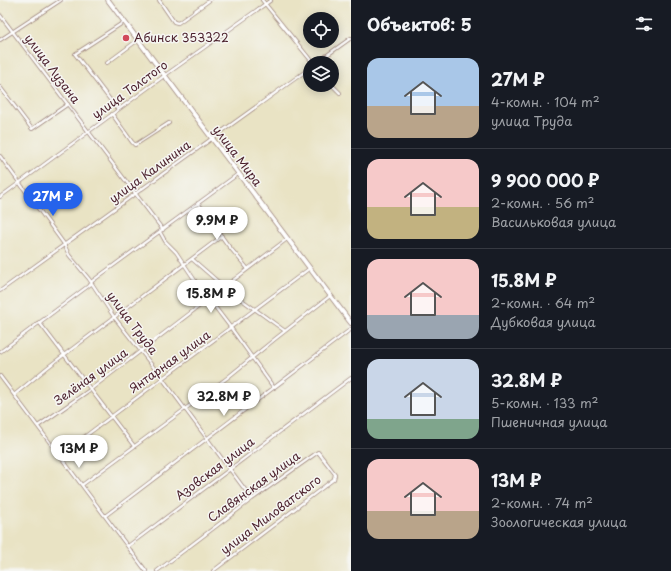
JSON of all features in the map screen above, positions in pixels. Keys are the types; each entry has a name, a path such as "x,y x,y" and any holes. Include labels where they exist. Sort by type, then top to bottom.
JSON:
{"main road":[{"name":"улица Мира","path":"108,0 351,322"}],"street":[{"path":"0,40 61,0"},
{"path":"159,0 174,22 178,23 210,0"},
{"path":"262,0 307,56"},
{"name":"улица Толстого","path":"0,197 164,76 271,0"},
{"name":"улица Лузана","path":"0,15 163,230"},
{"path":"118,110 75,54 124,22"},
{"path":"326,56 351,38"},
{"path":"107,63 138,40"},
{"name":"улица Калинина","path":"0,291 303,73"},
{"path":"0,87 32,130 68,104"},
{"path":"112,114 135,144 169,123"},
{"name":"улица Труда","path":"0,156 64,244 69,255 91,283 114,317 185,408 252,499"},
{"path":"0,352 238,174"},
{"path":"198,203 248,269"},
{"path":"160,232 165,241 176,252 274,388"},
{"path":"14,395 114,317 222,236"},
{"name":"Зелёная улица","path":"38,426 141,351 287,239"},
{"path":"192,259 224,287 285,331"},
{"name":"Янтарная улица","path":"60,455 310,268"},
{"path":"82,485 252,359 285,331 331,296"},
{"path":"39,322 134,446"},
{"path":"105,516 351,329"},
{"path":"0,376 146,571"},
{"name":"Азовская улица","path":"128,546 351,378"},
{"name":"Славянская улица","path":"157,571 252,499 318,452"},
{"name":"улица Миловатского","path":"212,571 334,479 335,474 318,452"}],"place":[{"name":"Абинск 353322","path":"126,38"}]}
